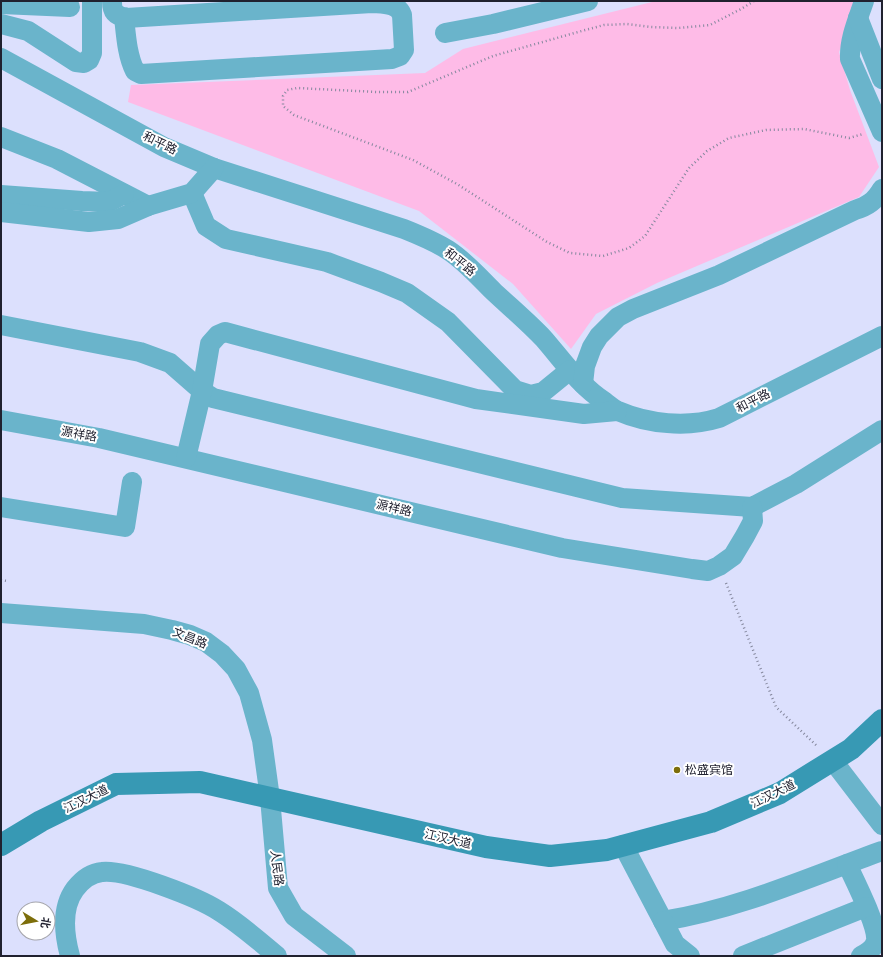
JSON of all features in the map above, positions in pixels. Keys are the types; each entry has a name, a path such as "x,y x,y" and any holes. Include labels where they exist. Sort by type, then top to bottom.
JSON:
{"main road":[{"name":"江汉大道","path":"1,845 41,821 116,784 200,782 493,848 550,856 607,850 711,822 780,793 851,749 882,720"}],"street":[{"path":"1,24 28,31 76,62 84,63 89,60 92,53 92,1"},
{"path":"112,1 112,10 117,16 124,17 372,3 393,5 400,10 402,15 404,50 400,56 392,60 141,74 135,71 133,67 128,49 124,17"},
{"path":"445,33 493,24 588,1"},
{"path":"1,4 70,7"},
{"path":"861,10 850,49 850,59 881,130"},
{"path":"861,10 882,80"},
{"name":"和平路","path":"1,58 164,147 214,168 404,229 428,239 448,250 465,264 543,339 576,377 599,398 617,410 637,417 676,424 706,422 719,418 881,339"},
{"path":"1,137 57,159 148,206"},
{"path":"1,212 89,222 118,219 148,206 192,193 214,168"},
{"path":"192,193 206,226 226,239 327,262 407,293 448,322 515,390 531,395 544,392 576,377 584,366 592,347 599,336 618,317 633,309 719,275 855,210 866,207 882,190"},
{"path":"1,195 109,202 124,194"},
{"path":"1,326 140,352 170,363 212,398 622,498 752,507 796,484 882,430"},
{"path":"186,458 202,391 210,344 218,335 225,332 476,398 584,414 617,410"},
{"name":"源祥路","path":"1,420 99,438 562,548 708,571 719,566 733,556 746,536 753,521 752,507"},
{"path":"1,507 125,527 132,482"},
{"name":"文昌路","path":"1,613 144,624 172,630 206,642 222,654 236,669 249,693 262,740 270,798"},
{"path":"833,761 882,825"},
{"name":"人民路","path":"270,798 278,888 294,916 346,956"},
{"path":"623,845 674,944 690,956"},
{"path":"663,921 688,917 791,886 882,851"},
{"path":"847,864 873,925 876,942 870,952 861,956"},
{"path":"70,956 64,933 66,913 70,896 84,879 102,872 118,873 150,882 183,894 218,910 251,934 277,956"},
{"path":"743,956 866,907"}],"path":[{"path":"754,1 710,24 678,28 627,24 604,26 578,32 493,56 408,92 297,88 287,90 283,96 283,106 294,115 413,160 457,184 547,242 570,253 603,256 629,248 645,236 690,168 707,151 729,138 766,130 804,129 848,138 881,130"},
{"path":"719,566 776,707 833,761"},
{"path":"1,580 8,581"}],"shaded area":[{"path":"656,1 861,1 839,52 850,90 879,167 859,197 657,283 596,314 571,349 513,284 419,211 128,102 131,85 425,73 463,49"}],"place":[{"name":"松盛宾馆","path":"677,770"}]}
